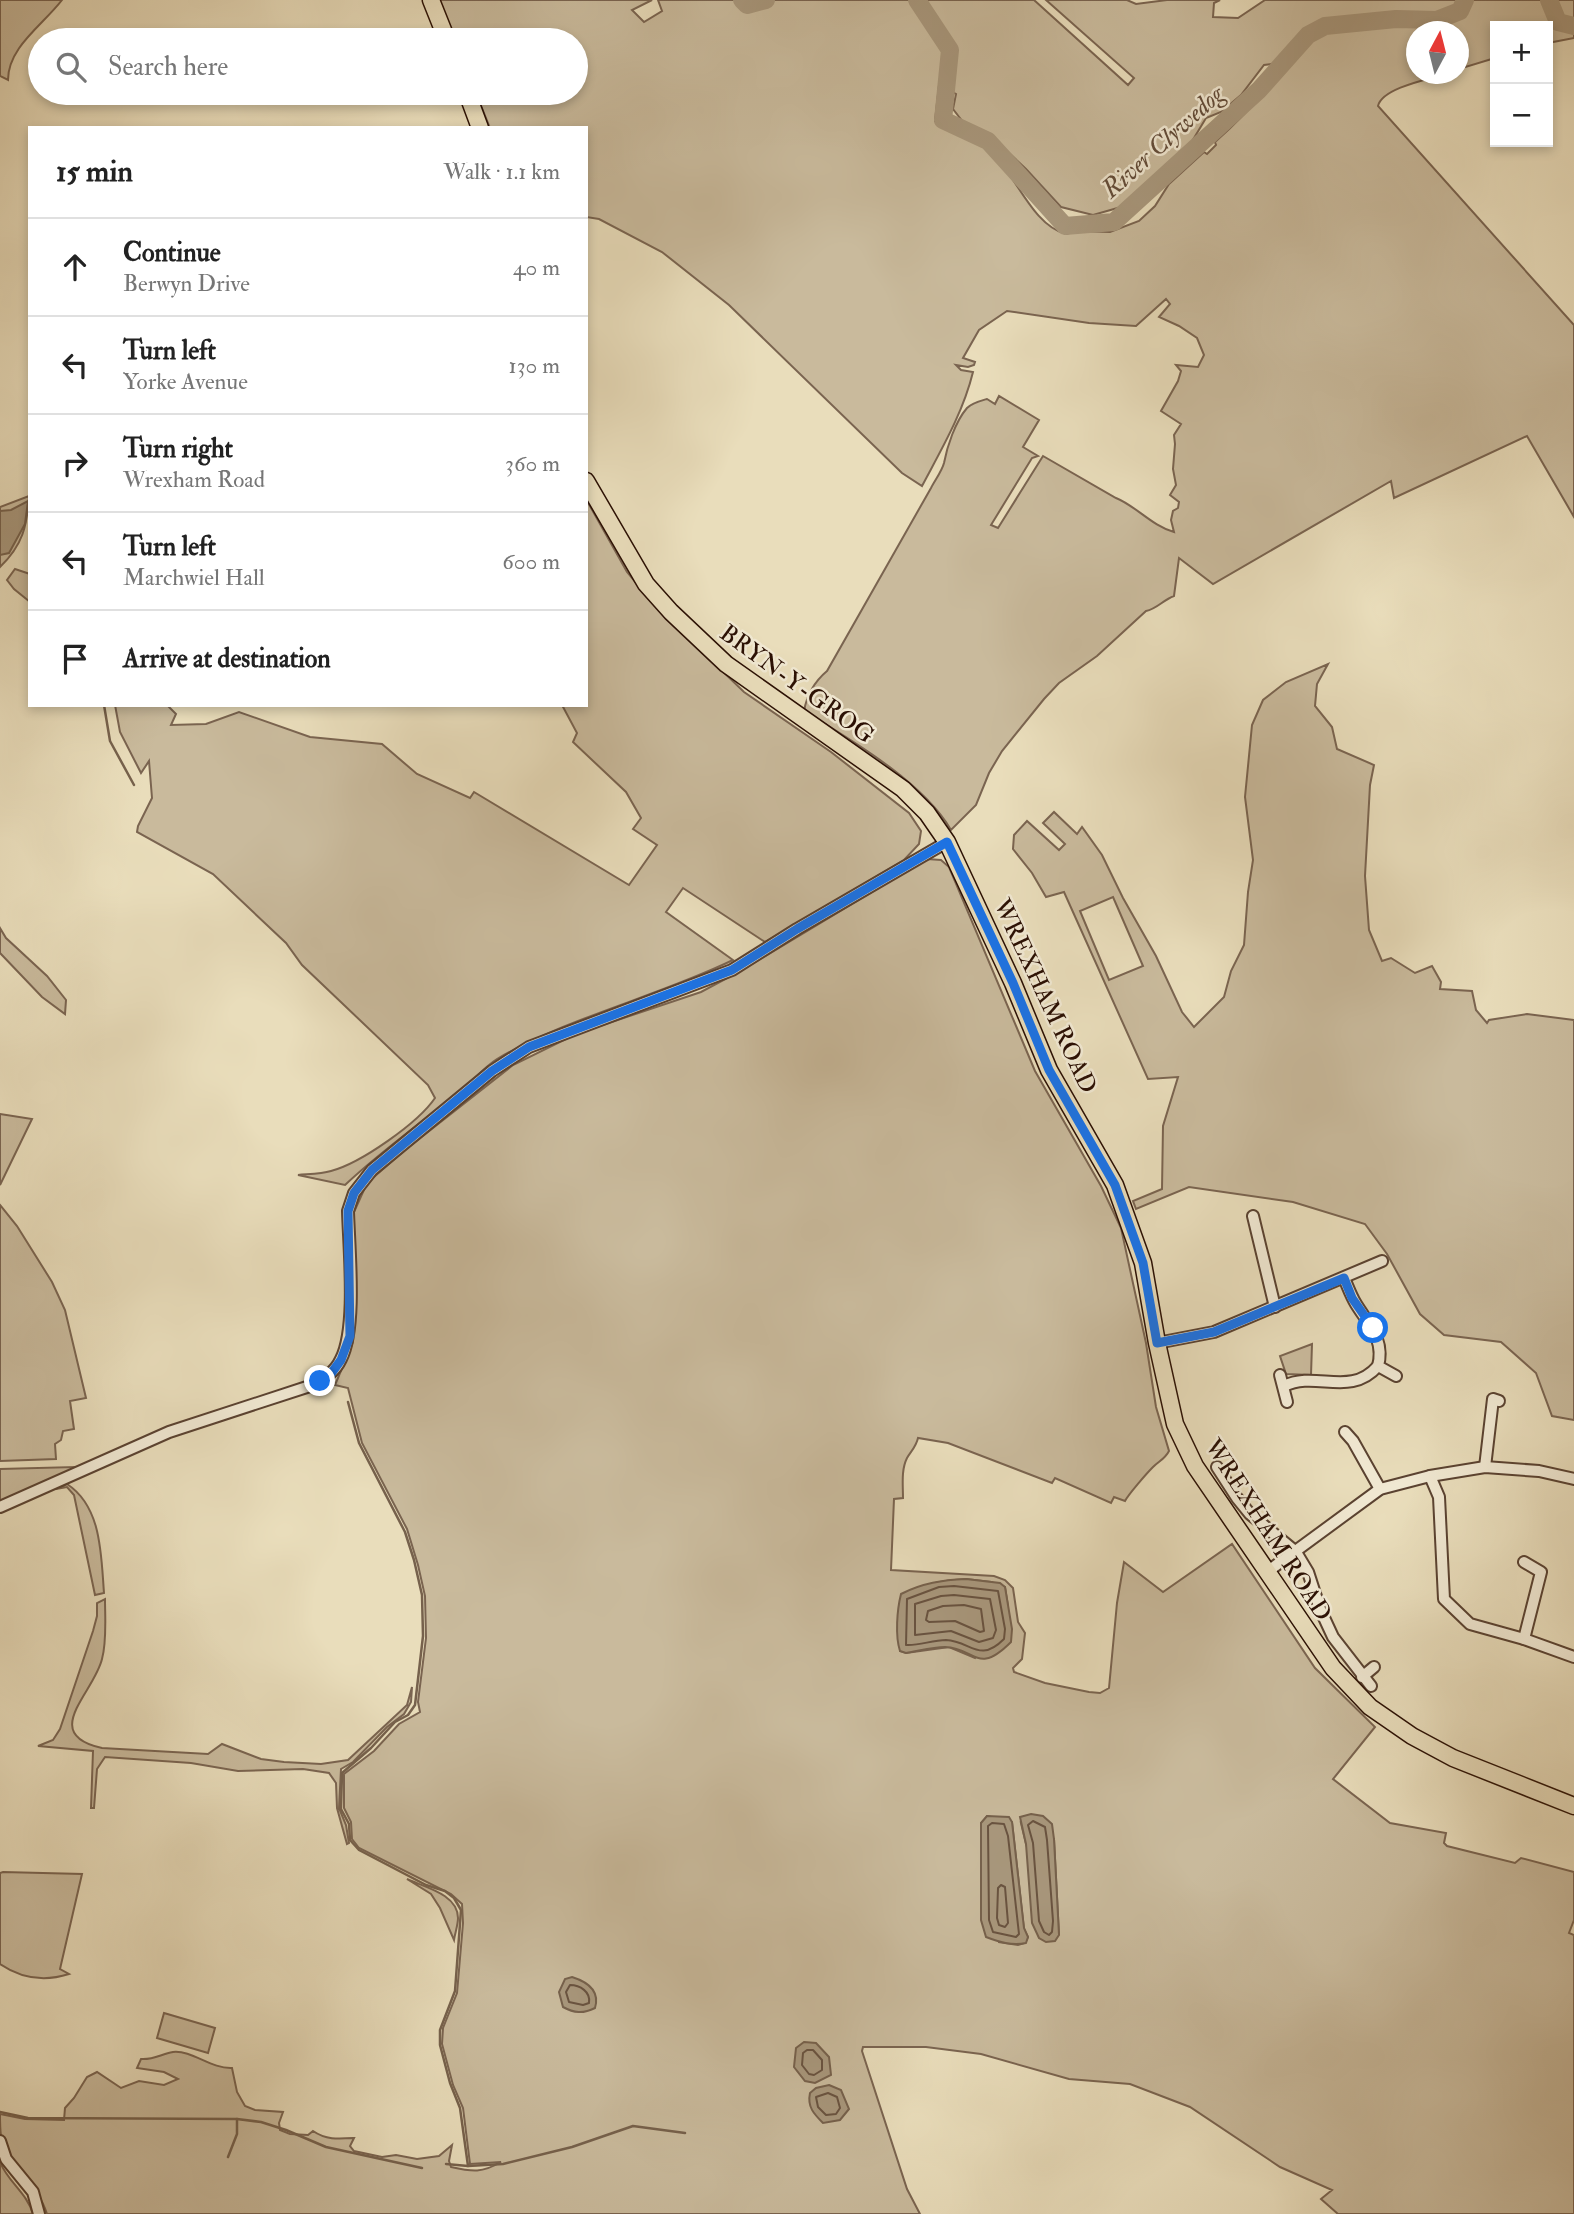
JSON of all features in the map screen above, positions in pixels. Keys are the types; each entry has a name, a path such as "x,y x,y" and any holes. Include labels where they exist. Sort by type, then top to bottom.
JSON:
{"main road":[{"path":"431,0 442,28"},
{"path":"471,105 479,126"},
{"name":"BRYN-Y-GROG","path":"588,484 646,584 671,612 726,664 903,789 927,813 947,842"},
{"name":"WREXHAM ROAD","path":"947,842 1013,983 1049,1070 1115,1185 1143,1263 1175,1424 1195,1466 1333,1668 1370,1707 1412,1736 1453,1758 1574,1806"}],"street":[{"path":"0,1507 169,1432 313,1385 330,1375 341,1360 350,1336 348,1211 354,1193 372,1170 492,1071 529,1047 732,970 947,842"},
{"path":"1253,1216 1266,1244 1275,1307"},
{"path":"1157,1343 1214,1332 1382,1261"},
{"path":"1287,1402 1282,1381 1350,1383 1364,1379 1378,1366 1381,1356 1377,1336 1352,1298 1344,1278"},
{"path":"1378,1366 1396,1376"},
{"path":"1485,1467 1492,1400"},
{"path":"1345,1432 1357,1439 1380,1489"},
{"path":"1217,1467 1251,1514 1296,1552 1308,1572 1320,1609 1334,1637 1371,1686"},
{"path":"1267,1572 1380,1489 1430,1475 1485,1467 1539,1471 1574,1479"},
{"path":"1430,1475 1439,1497 1444,1599 1470,1625 1524,1639 1574,1657"},
{"path":"1227,1484 1239,1477"},
{"path":"1524,1562 1547,1574 1524,1639"},
{"path":"1362,1677 1374,1667"},
{"path":"0,2141 6,2159 33,2192 39,2214"}],"shaded area":[{"path":"0,0 62,0 36,28 28,28 28,37 14,57 8,80 0,76"},
{"path":"439,0 652,0 632,10 644,22 662,11 658,0 1034,0 1128,85 1134,78 1046,0 1127,0 1136,4 1167,0 1220,0 1214,3 1213,17 1238,18 1265,0 1574,0 1574,38 1553,42 1553,21 1490,21 1490,60 1469,66 1469,21 1406,21 1406,84 1412,84 1388,94 1378,106 1574,325 1574,517 1527,436 1394,498 1391,481 1213,584 1179,558 1174,596 1146,611 1097,656 1059,683 1002,751 989,773 976,805 951,830 939,812 905,779 885,763 804,711 809,694 827,671 940,472 959,420 974,403 987,399 995,404 999,396 1039,420 1023,447 1038,456 1032,458 991,525 998,528 1043,456 1174,532 1171,520 1179,502 1170,495 1176,485 1173,469 1174,435 1181,424 1161,411 1178,381 1181,371 1176,365 1198,367 1204,355 1197,338 1159,317 1170,304 1166,299 1136,326 1089,323 1007,311 979,330 963,358 975,362 974,365 956,365 961,370 973,372 969,387 944,445 922,486 902,473 729,305 662,252 599,219 588,217 588,126 489,126 481,105 588,105 588,28 450,28","holes":["1283,56 1289,60 1254,103 1215,142 1216,145 1207,154 1204,152 1169,184 1155,206 1139,221 1110,232 1077,231 1066,234 1053,229 1032,208 1005,168 985,146 935,121 939,85 956,94 953,109 963,122 993,138 1061,207 1093,215 1121,207 1188,148 1206,118 1221,112 1241,95 1264,65 1273,64"]},
{"path":"28,496 27,517 19,543 0,567 0,507"},
{"path":"588,503 627,572 657,608 744,692 831,752 909,813 921,831 919,844 904,860 765,942 683,888 666,912 733,960 554,1031 497,1059 345,1185 298,1175 327,1172 358,1160 403,1130 435,1098 428,1085 302,965 286,943 213,874 137,832 152,798 149,761 141,773 120,732 115,707 169,707 176,714 171,725 206,724 239,712 310,737 382,744 417,774 470,798 474,792 629,885 657,845 633,829 641,818 626,792 573,742 577,733 563,707 588,707"},
{"path":"15,569 28,573 28,600 14,589 7,580"},
{"path":"1328,664 1317,684 1315,706 1332,727 1337,749 1374,765 1370,785 1365,876 1369,930 1382,961 1391,958 1415,973 1432,966 1441,982 1440,989 1472,991 1476,1010 1487,1023 1489,1020 1527,1014 1574,1020 1574,1420 1552,1416 1536,1373 1501,1342 1444,1335 1420,1314 1387,1254 1365,1224 1293,1202 1189,1187 1136,1209 1133,1201 1162,1189 1163,1126 1178,1077 1148,1079 1064,892 1046,897 1013,849 1014,835 1027,821 1059,850 1065,844 1043,823 1054,812 1077,834 1082,827 1102,855 1156,956 1182,1012 1194,1027 1224,997 1231,971 1244,945 1253,860 1245,797 1252,725 1263,700 1286,682","holes":["1113,897 1143,966 1109,980 1080,911"]},
{"path":"927,859 941,860 949,867 1035,1071 1101,1186 1121,1228 1146,1343 1156,1407 1169,1451 1125,1501 1114,1497 1111,1503 1055,1478 1052,1483 948,1443 918,1438 904,1467 903,1498 894,1499 891,1570 994,1576 1005,1580 1013,1588 1018,1622 1025,1633 1022,1659 1013,1668 1014,1672 1045,1683 1100,1693 1109,1688 1117,1603 1124,1562 1163,1592 1232,1544 1315,1668 1375,1727 1333,1779 1390,1823 1446,1833 1444,1843 1447,1846 1515,1863 1521,1858 1574,1872 1574,1920 1569,1933 1574,1935 1574,2214 1338,2214 1321,2199 1332,2190 1280,2167 1190,2107 1130,2084 1069,2079 981,2054 926,2047 863,2047 862,2051 907,2189 920,2214 47,2214 37,2192 5,2146 1,2136 0,2114 25,2119 64,2120 65,2108 87,2077 97,2072 121,2088 139,2081 164,2085 178,2079 164,2072 137,2068 141,2059 173,2052 232,2068 237,2092 245,2106 255,2110 283,2112 279,2123 280,2130 290,2134 308,2135 313,2131 337,2139 354,2138 350,2146 354,2151 382,2157 396,2155 417,2159 439,2156 452,2145 449,2161 451,2167 465,2170 483,2170 501,2162 470,2164 463,2108 453,2085 442,2044 443,2028 457,1993 462,1904 451,1894 359,1848 352,1839 351,1822 344,1808 344,1774 374,1751 399,1724 420,1712 418,1702 426,1638 425,1596 407,1529 362,1443 348,1388 335,1385 353,1342 354,1212 367,1183 513,1065 576,1034 701,992","holes":["966,1579 1005,1587 1008,1606 975,1658 949,1647 906,1653 900,1651 899,1604 930,1585","987,1816 1012,1822 1024,1929 1028,1937 1025,1943 1018,1945 999,1942 981,1823","1021,1823 1054,1839 1059,1935"]},
{"path":"0,928 6,938 47,976 66,1000 65,1014 42,997 0,953"},
{"path":"0,1114 32,1119 0,1185"},
{"path":"0,1205 17,1226 52,1282 65,1310 86,1398 70,1401 74,1429 63,1431 61,1440 55,1444 56,1459 0,1461"},
{"path":"1312,1344 1311,1375 1286,1374 1280,1356"},
{"path":"74,1467 66,1473 0,1502 0,1469"},
{"path":"67,1484 87,1505 98,1533 104,1593 95,1595 74,1495 67,1487 56,1489"},
{"path":"105,1599 104,1652 97,1672 75,1711 72,1723 74,1733 84,1742 102,1748 208,1754 222,1744 261,1759 284,1762 321,1764 348,1760 407,1705 412,1687 411,1702 404,1714 387,1727 353,1762 341,1769 339,1808 349,1843 347,1844 337,1808 336,1783 329,1773 303,1769 238,1771 191,1763 105,1757 97,1769 94,1808 91,1808 93,1751 38,1746 53,1740 60,1729 93,1631 97,1603"},
{"path":"0,1873 82,1874 60,1969 69,1974 33,1978 0,1964"},
{"path":"407,1879 439,1892 452,1903 458,1918 454,1940 431,1894"},
{"path":"164,2013 215,2028 208,2053 157,2038"},
{"path":"0,2162 26,2200 33,2214 0,2214"}],"water":[{"path":"28,501 25,524 9,553 0,555 0,511 11,510"},
{"path":"966,1579 1000,1583 1005,1587 1012,1629 1011,1642 1000,1652 983,1659 945,1647 906,1653 900,1651 897,1623 901,1594 933,1583"},
{"path":"1031,1814 1043,1816 1052,1824 1059,1935 1055,1941 1046,1942 1039,1938 1032,1923 1026,1844 1020,1817"},
{"path":"987,1816 1009,1817 1012,1822 1024,1928 1028,1937 1026,1943 1006,1943 986,1937 981,1920 981,1823"},
{"path":"572,1977 594,1992 595,2008 579,2012 563,2007 559,1992 565,1979"},
{"path":"804,2042 816,2043 829,2057 831,2075 815,2083 805,2081 794,2067 796,2048"},
{"path":"829,2085 841,2090 849,2109 840,2120 823,2123 810,2106 809,2098 816,2088"}],"waterway":[{"name":"River Clywedog","path":"742,0 747,5 766,0"},
{"name":"River Clywedog","path":"917,0 950,50 943,120 988,141 1065,226 1114,222 1259,90 1308,35 1325,26 1396,19 1437,20 1460,11 1465,0"},
{"name":"River Clywedog","path":"1549,0 1558,22 1574,26"},
{"path":"104,707 110,741 134,785"},
{"path":"348,1402 359,1443 405,1532 414,1560 422,1595 423,1636 415,1705 408,1715 395,1722 342,1773 341,1809 349,1824 350,1840 359,1850 426,1885 445,1891 454,1898 461,1910 455,1991 440,2030 440,2045 460,2108 468,2166"},
{"path":"0,2112 28,2118 237,2119"},
{"path":"228,2157 237,2134 237,2119 261,2122 326,2147 422,2168"},
{"path":"446,2164 503,2164 572,2147 633,2126 685,2133"}],"route":[{"path":"320,1381 330,1375 341,1360 350,1336 348,1211 354,1193 372,1170 492,1071 529,1047 732,970 947,842 1013,983 1049,1070 1115,1185 1143,1263 1157,1343 1214,1332 1344,1278 1352,1298 1373,1328"}]}
